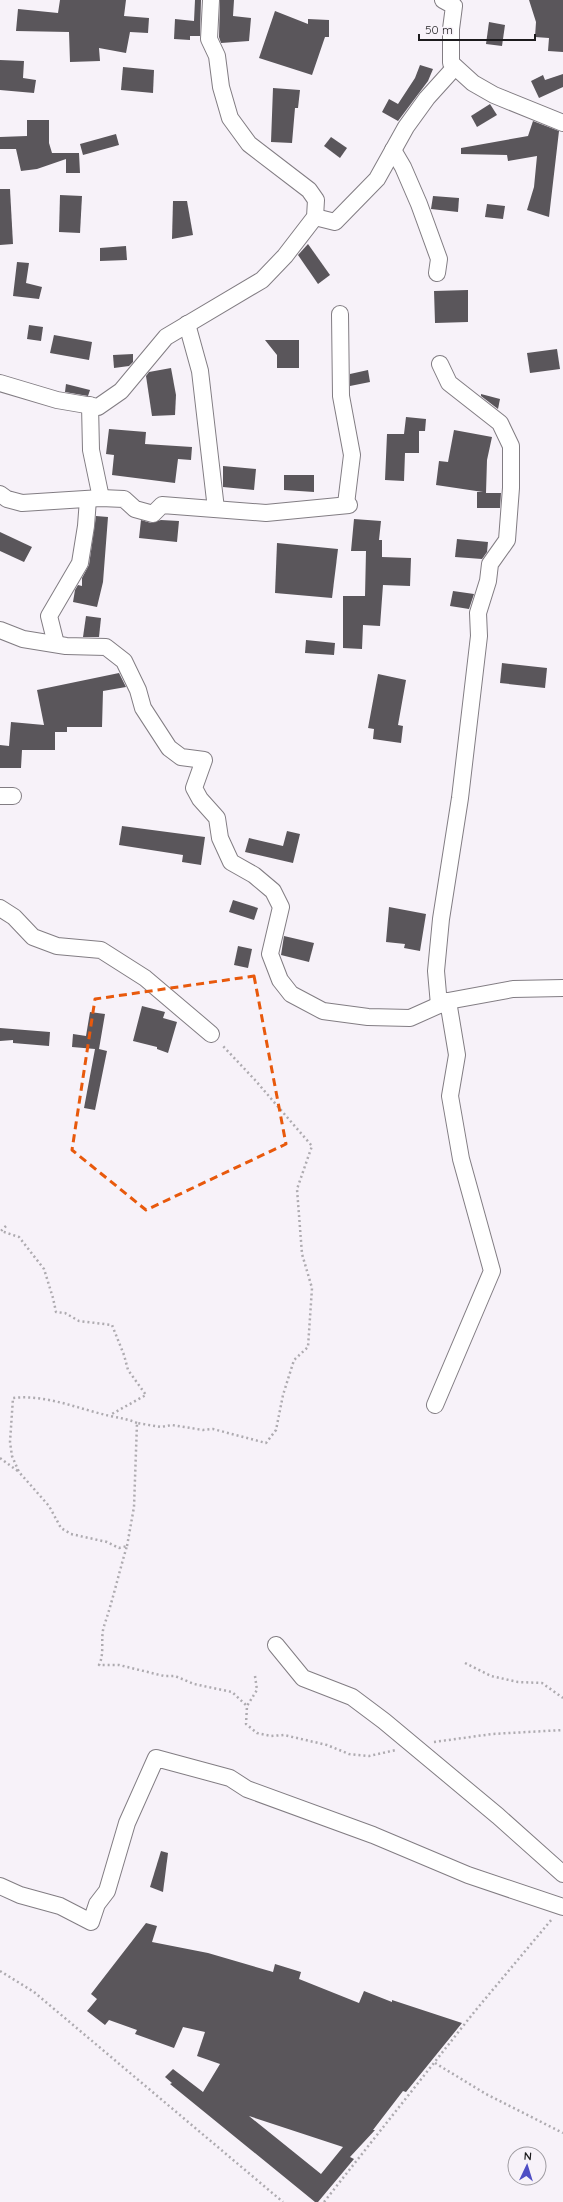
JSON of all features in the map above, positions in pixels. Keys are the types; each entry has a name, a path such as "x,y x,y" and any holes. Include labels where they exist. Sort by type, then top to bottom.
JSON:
{"street":[{"path":"0,383 57,400 98,407 122,391 166,337 262,280 285,256 315,217 316,200 309,190 249,144 230,118 221,87 217,56 209,39 211,0"},
{"path":"444,0 454,6 451,29 451,63 473,83 494,95 563,122"},
{"path":"315,217 335,222 377,179 406,127 427,98 455,67"},
{"path":"393,150 403,167 419,204 439,259 437,273"},
{"path":"2,499 22,503 94,498 124,499 135,509 153,514 162,505 266,513 348,504 352,455 341,396 340,314"},
{"path":"187,324 200,371 216,509"},
{"path":"435,1405 492,1271 461,1159 450,1096 456,1055 436,970 440,919 460,798 479,636 478,613 488,581 490,564 507,540 511,488 511,446 500,422 449,383 440,364"},
{"path":"56,644 49,616 80,563 86,526 94,498 90,405"},
{"path":"0,630 23,639 56,644 106,648 124,661 138,690 143,708 166,743 181,757 204,760 194,788 200,799 217,818 220,838 231,862 254,875 273,891 281,907 270,954 280,980 291,994 323,1011 368,1017 410,1018 444,1003 514,989 563,988"},
{"path":"0,908 14,917 33,937 57,946 101,950 145,978 211,1034"},
{"path":"276,1645 302,1678 352,1697 384,1721 498,1816 563,1874"},
{"path":"0,1886 20,1895 60,1906 91,1922 97,1904 107,1891 127,1823 156,1758 230,1778 247,1789 373,1835 468,1876 562,1907"}],"path":[{"path":"18,1472 12,1456 10,1442 13,1398 27,1396 95,1410 109,1416 161,1427 172,1425 203,1430 213,1429 266,1443 276,1430 283,1395 294,1360 308,1347 312,1288 302,1254 297,1189 312,1146 255,1080 211,1034"},
{"path":"0,1231 6,1226"},
{"path":"0,1231 19,1237 44,1269 54,1298 56,1312 65,1313 79,1320 112,1325 124,1355 128,1370 146,1395 109,1416"},
{"path":"137,1423 134,1508 127,1546 104,1626 102,1659 98,1665 119,1665 164,1676 175,1676 194,1684 232,1692 247,1706"},
{"path":"0,1458 18,1472 49,1506 61,1528 71,1534 107,1542 119,1548 127,1546"},
{"path":"465,1663 491,1676 518,1682 542,1683 563,1698"},
{"path":"324,2202 475,2011 562,1907"},
{"path":"0,1971 34,1992 283,2202"},
{"path":"435,2064 486,2094 563,2133"}],"highlighted area":[{"path":"254,976 286,1144 146,1210 72,1150 95,999"}],"building":[{"path":"60,0 126,0 124,16 149,18 148,33 130,32 126,53 99,48 100,61 70,62 69,32 16,31 18,9 58,13"},
{"path":"195,0 201,0 200,36 190,36 190,40 174,39 175,19 194,21"},
{"path":"220,0 234,0 233,16 251,18 249,41 221,43 219,37"},
{"path":"529,0 563,0 563,52 548,51 549,38 535,37 536,22"},
{"path":"275,11 308,24 308,19 329,20 329,37 325,37 312,75 259,58"},
{"path":"489,22 505,25 502,46 486,44"},
{"path":"0,60 24,61 23,78 36,80 34,93 0,90"},
{"path":"420,65 433,69 428,81 398,121 382,112 389,99 398,104 415,78"},
{"path":"123,67 154,70 153,93 121,90"},
{"path":"563,74 563,87 539,98 531,81 543,75 545,80"},
{"path":"273,88 300,90 298,108 295,108 292,143 271,142"},
{"path":"490,104 497,115 477,127 471,116"},
{"path":"27,120 49,120 49,143 52,153 79,153 80,173 66,173 66,159 37,169 21,171 16,149 0,149 0,137 27,136"},
{"path":"533,121 559,131 549,217 527,210 534,187 537,156 508,161 507,155 461,154 461,148 528,136"},
{"path":"116,134 119,145 83,155 80,144"},
{"path":"331,137 347,148 340,158 324,146"},
{"path":"0,189 10,189 13,244 0,245"},
{"path":"60,195 82,196 80,233 59,232"},
{"path":"433,196 459,198 458,212 431,209"},
{"path":"173,201 187,201 193,235 172,239"},
{"path":"487,204 505,206 503,219 485,217"},
{"path":"308,244 330,275 318,284 298,255"},
{"path":"126,246 127,260 100,261 100,248"},
{"path":"17,262 29,263 26,283 42,287 39,299 13,296"},
{"path":"468,290 468,322 435,323 434,291"},
{"path":"29,325 43,327 41,341 27,339"},
{"path":"54,335 92,342 89,360 50,353"},
{"path":"265,340 299,340 299,368 277,368 277,355"},
{"path":"557,349 560,369 530,373 527,353"},
{"path":"133,354 133,362 129,366 114,368 113,355"},
{"path":"171,368 176,395 175,415 152,416 146,376 149,372"},
{"path":"368,370 370,382 350,386 350,374"},
{"path":"66,384 90,390 88,396 65,392"},
{"path":"481,394 500,399 498,409 481,396"},
{"path":"406,417 426,419 425,431 419,431 419,453 405,453 404,481 385,480 387,434 404,434"},
{"path":"109,429 146,432 145,444 192,447 191,460 178,459 175,483 112,475 114,455 106,454"},
{"path":"454,430 492,437 487,460 486,493 501,493 500,508 477,508 477,492 483,492 436,485 439,461 448,462"},
{"path":"223,466 256,469 254,490 223,487"},
{"path":"284,475 314,475 314,492 284,490"},
{"path":"96,516 108,517 103,582 97,607 73,602 75,590 78,585 82,586 82,578 89,565"},
{"path":"354,519 381,521 379,540 382,540 382,557 411,558 410,586 383,585 380,626 363,625 362,649 343,648 343,596 365,596 366,551 351,551"},
{"path":"141,520 151,523 161,520 179,521 177,542 139,538"},
{"path":"0,532 32,547 24,562 0,551"},
{"path":"457,539 488,542 487,552 482,559 455,557"},
{"path":"277,543 338,549 332,598 275,593"},
{"path":"453,591 474,594 469,609 450,606"},
{"path":"86,616 101,618 99,637 83,637"},
{"path":"306,640 335,643 334,655 305,653"},
{"path":"502,663 547,668 545,688 500,683"},
{"path":"119,673 126,687 103,691 102,727 67,727 67,732 55,732 55,750 22,750 21,768 0,768 0,745 9,746 11,722 44,725 37,690"},
{"path":"378,674 406,680 398,725 403,726 401,743 373,739 374,729 368,728"},
{"path":"122,826 205,837 201,865 182,862 183,855 119,845"},
{"path":"287,831 300,834 293,863 245,852 249,838 283,846"},
{"path":"233,900 258,908 254,920 229,912"},
{"path":"389,907 426,914 420,951 404,948 405,944 386,942"},
{"path":"284,936 314,943 309,962 281,955"},
{"path":"238,946 252,949 248,968 234,965"},
{"path":"142,1006 165,1012 163,1018 177,1022 168,1053 157,1049 157,1047 133,1041"},
{"path":"90,1012 105,1014 99,1049 107,1051 95,1110 84,1108 95,1049 72,1047 73,1034 86,1036"},
{"path":"0,1028 50,1032 49,1046 13,1043 13,1040 0,1041"},
{"path":"161,1851 168,1853 163,1892 150,1887"},
{"path":"146,1923 157,1926 152,1942 208,1953 273,1972 275,1964 301,1972 299,1979 359,2003 364,1991 392,2002 392,2000 462,2023 406,2092 403,2091 373,2130 375,2130 350,2157 354,2159 318,2202 315,2202 170,2084 172,2083 165,2077 173,2069 203,2092 220,2064 197,2056 205,2032 183,2027 174,2048 135,2034 137,2030 109,2020 105,2025 87,2011 97,1999 91,1994","holes":["249,2116 343,2147 321,2174"]}]}
